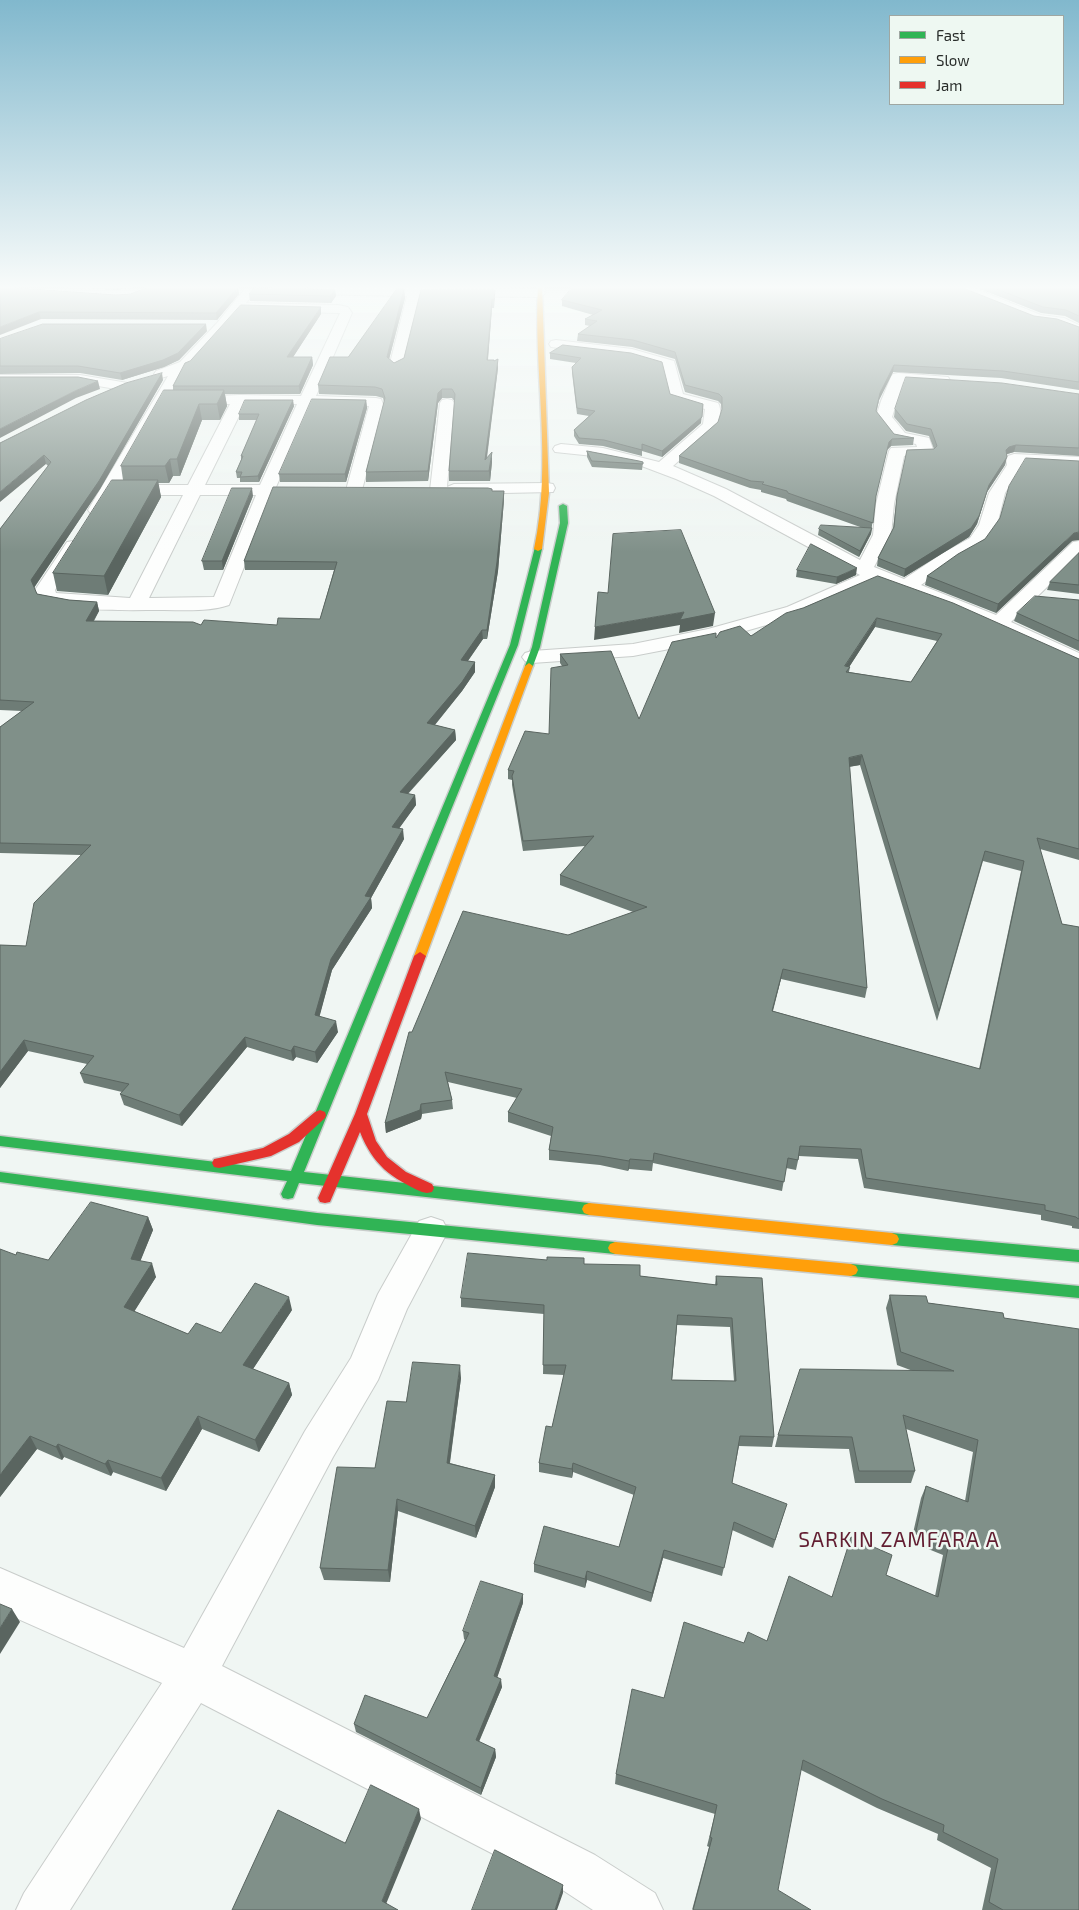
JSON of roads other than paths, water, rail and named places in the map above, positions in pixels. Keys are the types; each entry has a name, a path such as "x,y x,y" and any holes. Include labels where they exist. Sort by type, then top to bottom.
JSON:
{"main road":[{"path":"280,1214 514,645 545,522 547,488 542,374"},
{"path":"317,1219 361,1114 532,657 550,589 564,523 563,495"},
{"path":"196,1167 236,1160 266,1152 294,1138 323,1112"},
{"path":"361,1114 368,1142 383,1160 407,1180 437,1213"},
{"path":"0,1141 331,1183 437,1213 1079,1292"},
{"path":"0,1177 317,1219 437,1213 1079,1256"}],"street":[{"path":"98,396 122,386 162,374"},
{"path":"176,374 110,490 45,590 48,598 68,602 212,604 222,601 266,490 318,374"},
{"path":"661,468 711,425 713,406 676,397 671,374"},
{"path":"532,657 634,650 711,635 794,611 870,572 883,534 885,503 897,452 926,452 923,441 900,436 884,417 888,401 898,377 959,381"},
{"path":"0,379 80,379 122,386"},
{"path":"162,400 376,402 377,407 354,490"},
{"path":"137,603 192,490 240,400"},
{"path":"438,490 447,403"},
{"path":"561,449 588,449 618,455 661,468 726,494 870,572 908,585 1000,622 1079,661"},
{"path":"908,585 949,557 976,542 988,525 997,493 1015,465 1014,459 1079,462"},
{"path":"419,490 547,488"},
{"path":"110,490 286,490"},
{"path":"335,490 373,490"},
{"path":"1000,622 1079,546"},
{"path":"1028,596 1054,598"},
{"path":"41,1910 193,1674 319,1444 365,1368 391,1305 437,1213"},
{"path":"0,1589 193,1674 578,1872 638,1910"}],"district":[{"name":"SARKIN ZAMFARA A","path":"899,1540"}]}
